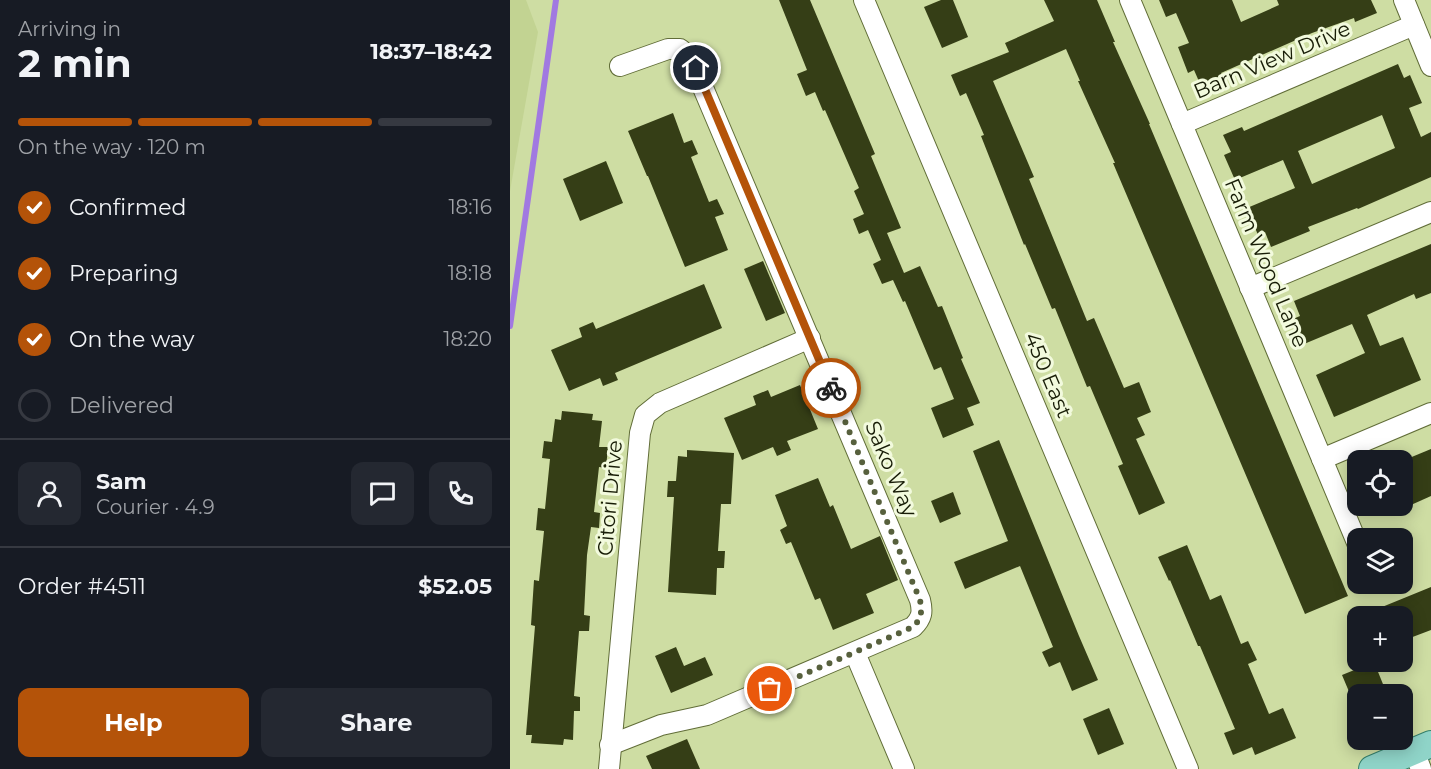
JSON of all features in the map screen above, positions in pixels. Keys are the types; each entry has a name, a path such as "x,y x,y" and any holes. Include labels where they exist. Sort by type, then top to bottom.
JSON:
{"main road":[{"path":"1372,769 1422,755"}],"street":[{"name":"450 East","path":"864,0 1188,769"},
{"name":"Farm Wood Lane","path":"1130,0 1351,528"},
{"path":"1404,0 1431,66"},
{"name":"Barn View Drive","path":"1182,124 1414,25"},
{"name":"Sako Way","path":"620,66 668,49 680,49 690,57 920,600 922,610 920,620 913,627 855,653"},
{"path":"1250,288 1431,212"},
{"name":"Citori Drive","path":"609,769 640,433 645,415 660,403 810,338"},
{"path":"1322,459 1431,413"},
{"path":"610,745 661,725 707,715 855,653 904,769"}],"shaded area":[{"path":"510,0 526,0 538,32 510,191"}],"building":[{"path":"779,0 810,0 875,154 871,156 901,228 887,233 904,273 920,266 938,307 942,306 980,403 967,408 974,425 943,438 931,408 954,399 941,367 934,370 905,301 903,302 893,280 882,284 873,264 881,260 868,230 859,234 853,219 864,214 854,191 859,188 815,92 806,96 797,74 807,70"},
{"path":"941,0 953,0 968,37 942,48 924,7"},
{"path":"1044,0 1097,0 1348,596 1305,614 1066,49 993,81 1034,177 1029,179 1087,321 1094,318 1124,388 1139,382 1151,412 1137,418 1145,435 1136,439 1165,503 1139,515 1118,466 1123,464 1090,386 1087,387 1055,308 1052,309 1024,245 981,136 984,135 966,93 960,96 951,75 1009,52 1005,43 1054,21"},
{"path":"1159,0 1232,0 1241,22 1279,5 1277,0 1371,0 1377,13 1355,22 1354,18 1312,33 1221,73 1223,77 1201,86 1194,70 1188,73 1178,47 1189,43 1176,13 1166,17"},
{"path":"1398,64 1404,78 1410,75 1422,103 1409,108 1421,137 1431,132 1431,177 1358,209 1308,227 1310,231 1271,247 1265,232 1258,235 1247,208 1295,188 1283,160 1235,180 1224,155 1231,152 1223,135 1242,127 1244,131","holes":["1382,115 1395,148 1312,184 1298,151"]},
{"path":"673,113 684,143 692,140 698,154 691,157 709,202 717,199 724,214 715,217 728,250 685,267 628,131"},
{"path":"606,161 623,203 580,221 563,179"},
{"path":"1431,244 1431,293 1416,299 1414,294 1367,315 1380,346 1403,337 1421,380 1334,417 1316,375 1365,353 1352,324 1304,344 1293,319 1300,316 1294,301"},
{"path":"763,261 785,313 766,321 744,269"},
{"path":"704,284 722,328 615,373 618,380 603,386 600,378 569,391 551,350 582,337 579,328 593,322 596,329"},
{"path":"800,385 818,429 787,441 791,450 777,456 773,447 742,460 724,418 756,405 753,396 768,390 771,397"},
{"path":"562,411 593,414 592,420 602,421 599,447 608,447 606,468 599,467 594,512 600,513 599,528 591,527 587,555 584,615 590,616 589,631 579,631 574,696 580,697 580,711 574,711 573,740 564,739 563,745 531,743 532,735 526,735 535,626 531,625 534,580 539,581 544,531 536,530 538,508 545,509 550,459 542,458 544,441 552,442 555,419 561,420"},
{"path":"999,440 1098,680 1072,691 1060,662 1049,667 1042,652 1053,647 1020,566 965,589 954,562 1008,541 973,451"},
{"path":"1431,449 1431,496 1413,504 1413,456"},
{"path":"687,450 734,453 731,504 721,504 718,551 725,551 724,568 717,568 716,595 668,592 674,497 667,497 668,481 676,481 678,456 687,457"},
{"path":"818,478 830,507 833,505 851,549 880,536 898,580 866,594 874,613 833,630 820,598 815,600 791,542 786,544 780,530 787,526 775,495"},
{"path":"953,492 961,514 940,523 931,501"},
{"path":"1187,545 1210,600 1221,595 1241,644 1248,641 1257,660 1248,664 1269,714 1283,708 1296,738 1255,755 1252,747 1233,755 1224,733 1235,729 1200,646 1198,646 1158,557"},
{"path":"1431,587 1431,630 1413,637 1413,606 1384,606"},
{"path":"676,647 684,666 705,657 713,675 671,693 655,656"},
{"path":"1349,672 1378,672 1383,684 1347,684 1347,687 1342,675"},
{"path":"1109,708 1124,744 1098,755 1083,719"},
{"path":"687,739 700,769 652,769 646,756"}],"waterway":[{"path":"510,326 556,0"}],"way so far":[{"path":"770,689 913,627 920,620 922,610 920,600 831,388"}],"route":[{"path":"696,68 831,388"}]}
